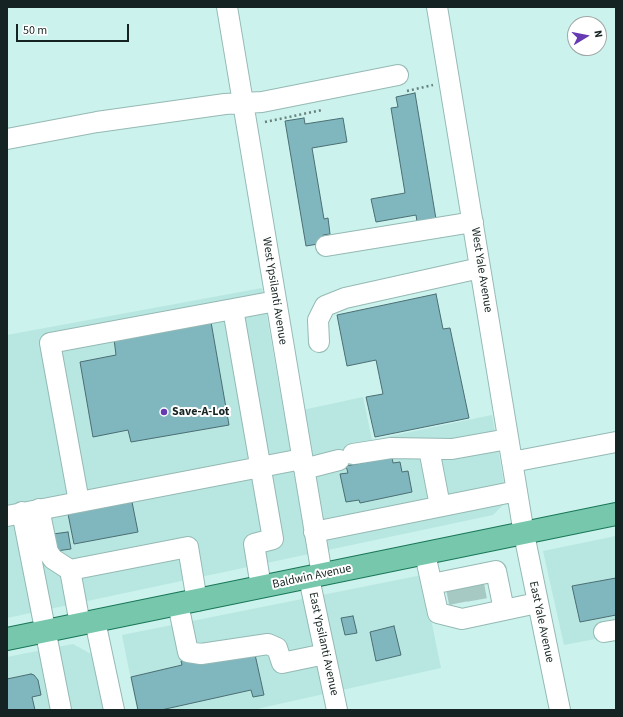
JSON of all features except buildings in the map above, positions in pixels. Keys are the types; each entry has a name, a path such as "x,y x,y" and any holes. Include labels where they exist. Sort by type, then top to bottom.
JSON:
{"main road":[{"name":"Baldwin Avenue","path":"7,639 616,514"}],"street":[{"name":"West Ypsilanti Avenue","path":"227,7 314,532 315,576"},
{"name":"West Yale Avenue","path":"437,7 524,534"},
{"path":"7,139 97,122 225,104 262,102 398,75"},
{"path":"326,246 472,222"},
{"path":"319,342 318,320 325,306 345,298 480,268"},
{"path":"79,502 50,343 276,301"},
{"path":"233,309 273,539 254,544 261,587"},
{"path":"23,512 260,466 303,464 391,448 452,449 508,439"},
{"path":"512,462 616,442"},
{"path":"429,449 440,506"},
{"path":"314,532 517,491"},
{"path":"23,512 48,552 53,558 70,570 88,623 114,710"},
{"path":"23,512 61,710"},
{"name":"East Yale Avenue","path":"524,534 560,710"},
{"path":"70,570 188,547 188,652 201,654 268,644 277,648 282,663 325,654"},
{"path":"425,554 438,613 467,596 496,571 504,610"},
{"name":"East Ypsilanti Avenue","path":"315,576 325,654 337,710"},
{"path":"432,584 504,610 537,603"}],"shaded area":[{"path":"262,288 284,414 363,397 372,440 492,415 507,501 493,515 7,618 7,335"},
{"path":"616,536 616,635 564,645 543,551"},
{"path":"422,575 441,668 252,710 137,710 122,635"},
{"path":"73,644 91,654 104,710 7,710 7,657"}],"tunnel":[{"path":"474,584 477,600"},
{"path":"456,588 459,603"}],"place":[{"name":"Save-A-Lot","path":"164,412"}]}
